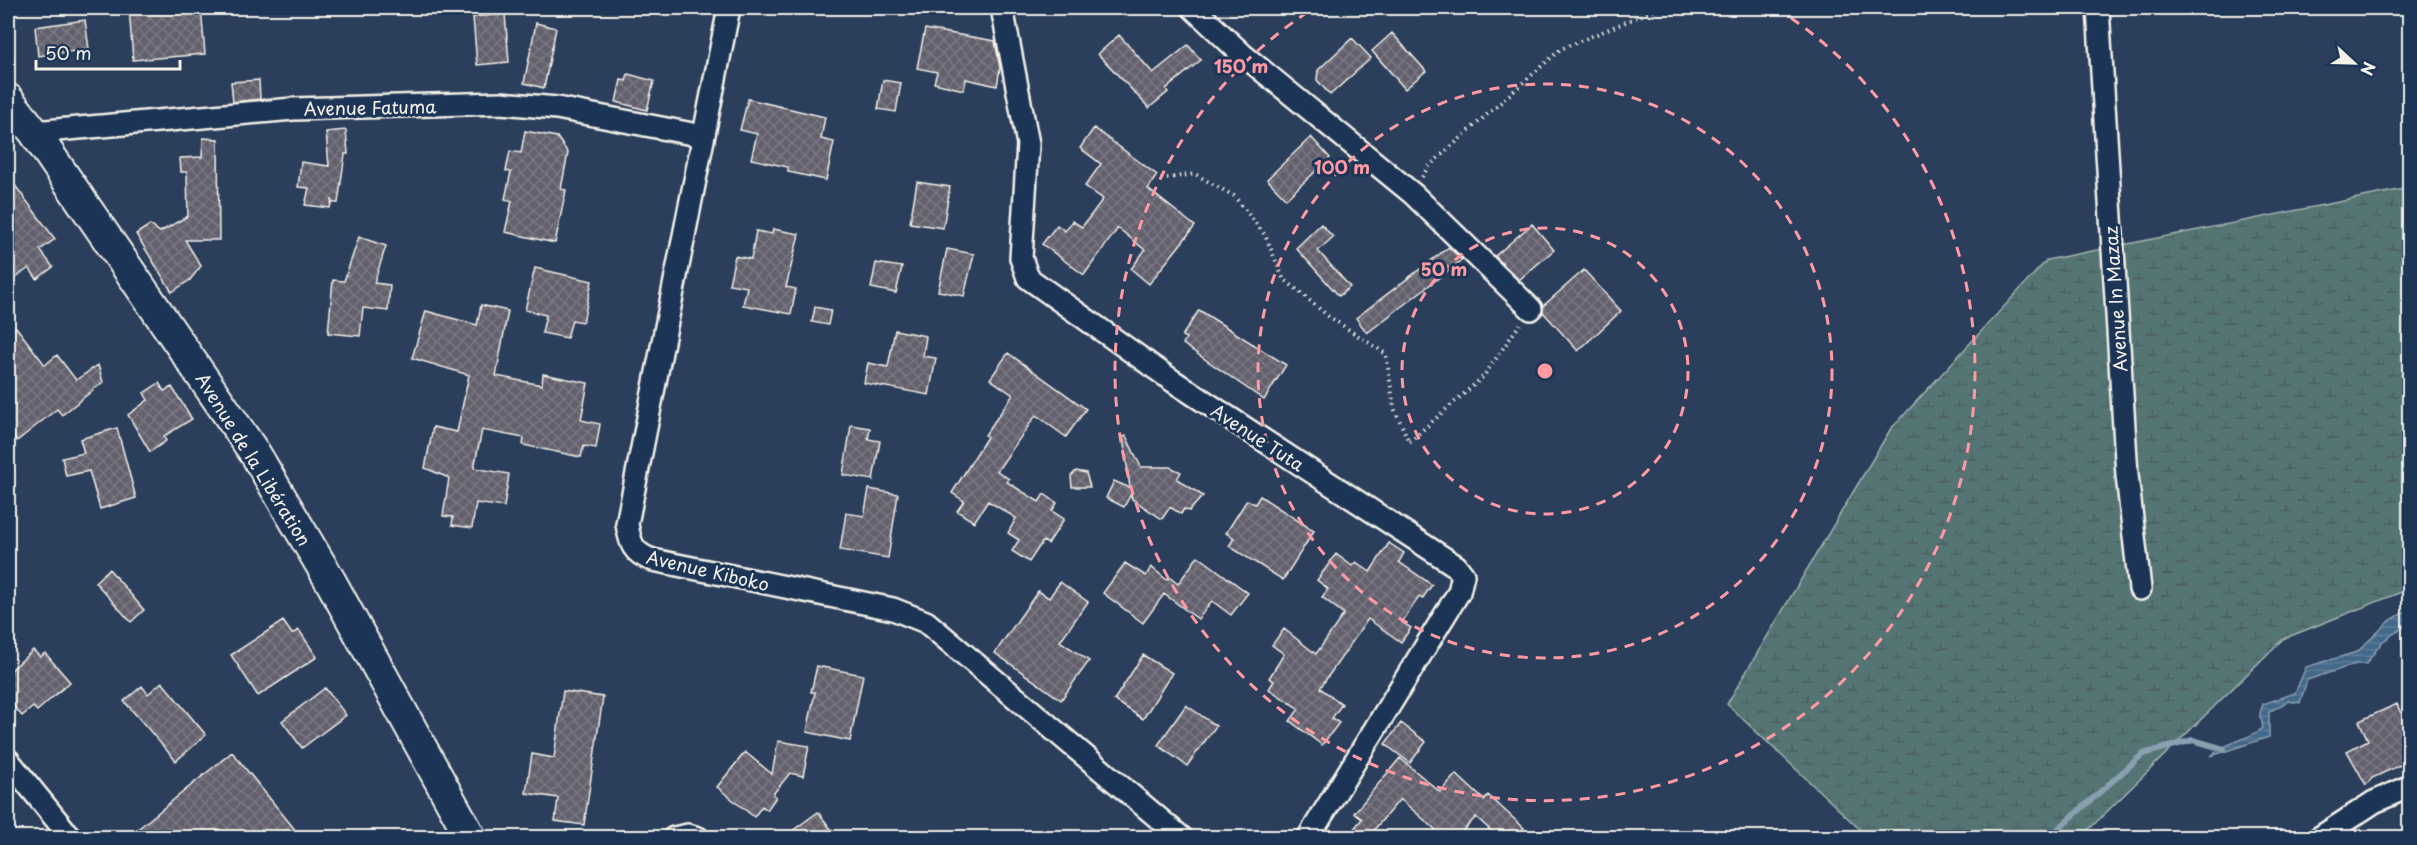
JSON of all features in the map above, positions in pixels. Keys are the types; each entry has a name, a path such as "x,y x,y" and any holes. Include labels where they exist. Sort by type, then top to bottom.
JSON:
{"street":[{"name":"Avenue Kiboko","path":"729,8 627,524 634,549 652,560 893,609 916,616 1012,693 1182,837"},
{"name":"Avenue Tuta","path":"1002,8 1028,144 1021,258 1028,278 1173,381 1456,566 1463,575 1459,592 1308,837"},
{"path":"1193,8 1242,54 1413,194 1531,309"},
{"name":"Avenue In Mazaz","path":"2098,8 2127,475 2140,589"},
{"name":"Avenue de la Libération","path":"8,99 34,132 256,456 331,582 471,837"},
{"name":"Avenue Fatuma","path":"34,132 293,109 501,103 547,107 703,136"},
{"path":"8,760 71,837"},
{"path":"2319,837 2374,802 2409,786"},
{"path":"674,837 688,835 698,837"}],"path":[{"path":"1413,194 1428,166 1561,49 1659,8"},
{"path":"1161,179 1196,174 1234,196 1265,236 1283,278 1328,316 1386,354 1394,408 1409,442 1483,377 1531,309"}],"green space":[{"path":"2409,188 2409,589 2283,639 2081,837 1868,837 1727,704 1890,430 2047,260"}],"water":[{"path":"2409,609 2409,623 2382,642 2366,664 2356,664 2307,680 2300,703 2288,701 2269,712 2269,737 2211,756 2223,747 2263,728 2260,713 2263,704 2295,693 2306,667 2357,652 2388,622"}],"building":[{"path":"129,8 201,8 205,54 133,60"},
{"path":"505,14 509,62 477,65 473,17"},
{"path":"85,20 89,49 38,56 35,27"},
{"path":"536,23 556,28 544,88 524,83"},
{"path":"925,29 995,41 1000,68 997,86 966,79 964,90 934,83 937,72 917,68"},
{"path":"1392,33 1426,71 1405,89 1372,51"},
{"path":"1119,35 1153,73 1188,45 1201,60 1166,89 1168,92 1149,108 1098,54"},
{"path":"1352,38 1371,58 1330,95 1317,80 1318,70"},
{"path":"628,74 654,81 647,110 616,102 621,80 626,81"},
{"path":"259,80 260,99 233,102 231,82"},
{"path":"883,80 901,83 896,112 878,109"},
{"path":"748,99 825,117 821,139 834,142 826,180 788,172 788,167 751,159 757,134 740,130"},
{"path":"1094,128 1157,175 1148,189 1195,226 1149,284 1131,269 1145,250 1118,228 1084,275 1042,244 1057,225 1065,231 1072,221 1082,227 1103,199 1085,186 1101,164 1080,148"},
{"path":"346,130 348,154 345,154 338,203 332,203 332,199 330,208 305,205 309,188 298,187 301,162 329,166 326,132"},
{"path":"525,131 557,137 568,153 561,189 566,190 555,243 505,232 512,201 505,199 511,172 506,171 510,151 521,153"},
{"path":"1311,137 1330,158 1286,199 1267,179"},
{"path":"203,138 218,139 219,240 185,240 201,266 190,280 172,292 136,234 150,225 160,232 188,216 187,172 181,172 180,158 202,157"},
{"path":"8,176 55,239 40,250 53,267 37,279 29,268 8,283"},
{"path":"917,182 950,187 943,228 910,223"},
{"path":"1321,224 1333,237 1318,251 1350,287 1339,296 1296,248"},
{"path":"1532,224 1554,250 1519,280 1495,256"},
{"path":"773,229 799,234 786,287 796,289 791,314 743,305 747,287 729,284 735,256 751,259 756,231 772,234"},
{"path":"359,237 386,246 374,283 390,285 388,311 363,308 360,336 328,333 333,280 344,281"},
{"path":"1449,247 1462,260 1367,333 1356,318"},
{"path":"947,249 974,254 964,296 938,291"},
{"path":"876,263 902,267 896,293 871,288"},
{"path":"535,268 592,281 583,322 572,320 567,338 542,333 546,315 525,310"},
{"path":"1584,270 1621,311 1578,351 1543,312 1543,306"},
{"path":"481,305 508,311 496,376 542,385 543,374 588,383 581,420 600,424 596,448 584,446 581,457 523,445 524,438 482,430 474,468 509,474 504,507 476,503 472,528 452,525 453,517 443,516 449,478 425,468 433,427 457,432 469,375 412,358 426,311 477,325"},
{"path":"815,307 831,310 828,325 812,322"},
{"path":"1199,310 1286,365 1264,400 1183,344 1186,338 1182,336"},
{"path":"16,327 45,365 57,355 76,380 98,365 103,382 62,415 57,409 17,441 8,429 8,333"},
{"path":"895,330 926,336 923,356 936,358 929,395 864,383 868,363 888,367"},
{"path":"1008,353 1086,409 1066,437 1036,415 997,471 1009,479 1007,482 1039,502 1044,494 1057,503 1052,511 1064,519 1048,544 1043,541 1029,562 1012,551 1019,540 1008,533 1016,518 988,501 974,522 957,511 964,501 952,493 987,437 985,435 1013,395 990,379"},
{"path":"159,383 164,391 172,387 192,419 164,436 166,441 150,452 128,415 148,400 144,393"},
{"path":"851,425 870,428 868,439 880,441 873,480 843,475"},
{"path":"117,428 136,498 100,509 89,471 66,476 62,458 84,453 80,439"},
{"path":"1126,436 1141,467 1170,467 1181,472 1177,479 1203,496 1189,511 1184,509 1181,514 1170,507 1162,519 1132,499 1131,494 1124,507 1106,498 1114,481 1130,488 1123,437"},
{"path":"1076,471 1086,473 1090,487 1072,487 1071,476"},
{"path":"869,489 898,494 888,558 840,550 846,513 864,516"},
{"path":"1260,496 1314,531 1283,580 1229,546 1234,538 1226,533 1247,500 1255,504"},
{"path":"1389,543 1404,553 1399,562 1432,585 1422,599 1419,597 1402,622 1411,628 1401,642 1368,619 1320,688 1342,704 1332,718 1339,723 1322,745 1290,721 1299,709 1269,689 1274,681 1269,678 1284,654 1272,645 1284,629 1316,654 1344,614 1322,597 1328,589 1317,580 1336,554 1352,566 1356,562 1370,572"},
{"path":"1198,556 1248,593 1231,615 1212,601 1198,619 1164,594 1143,623 1103,593 1125,563 1146,576 1151,567 1167,580 1169,577 1178,584"},
{"path":"109,569 144,610 131,622 95,582"},
{"path":"1060,582 1088,602 1060,641 1089,661 1061,700 995,653 1038,591 1049,598"},
{"path":"283,621 292,634 299,630 317,657 258,696 231,655"},
{"path":"33,650 40,657 45,653 70,682 37,711 33,707 22,716 8,699 8,673"},
{"path":"1143,655 1172,673 1143,719 1114,700"},
{"path":"817,666 863,675 850,741 807,732 815,692 811,692"},
{"path":"162,682 206,735 176,761 124,701 142,686 148,694"},
{"path":"325,688 346,715 302,748 282,721"},
{"path":"563,691 603,697 584,825 555,821 558,798 526,793 532,754 554,758"},
{"path":"2397,704 2409,732 2409,761 2372,778 2366,785 2347,751 2368,740 2359,721"},
{"path":"1186,705 1216,726 1187,766 1158,745"},
{"path":"1401,723 1426,742 1410,763 1385,744"},
{"path":"778,741 809,746 803,776 790,773 773,794 776,797 767,810 762,806 754,817 717,787 745,752 772,774"},
{"path":"232,752 301,837 147,837 139,828"},
{"path":"1400,758 1440,792 1456,774 1484,800 1488,795 1524,828 1515,837 1498,837 1476,817 1457,837 1430,837 1436,830 1400,799 1368,837 1347,837 1362,819 1354,813"},
{"path":"818,812 837,837 784,837"}],"waterway":[{"path":"2048,838 2143,754 2193,740 2224,749"}]}
